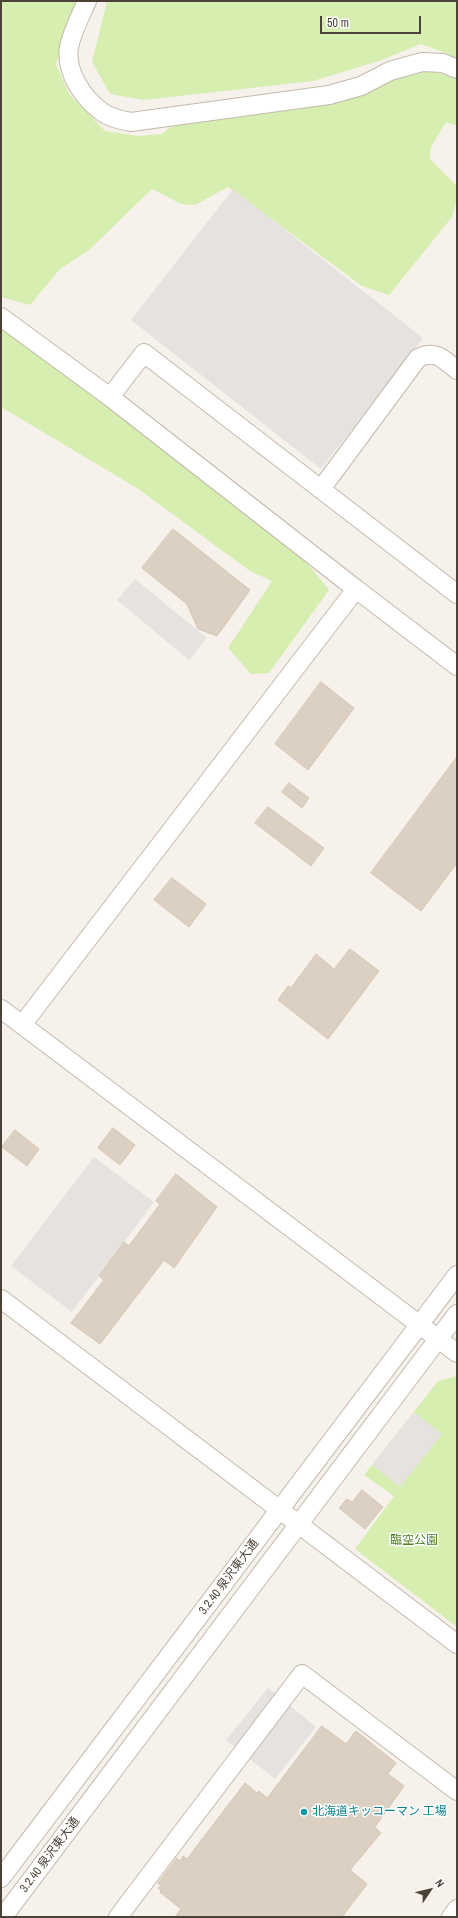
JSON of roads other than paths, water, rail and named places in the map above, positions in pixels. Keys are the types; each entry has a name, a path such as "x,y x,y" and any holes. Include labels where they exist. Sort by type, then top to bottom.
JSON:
{"street":[{"path":"87,1 69,47 69,63 72,75 78,86 102,113 117,120 131,122 329,95 361,86 390,71 422,62 443,63 457,69"},
{"path":"1,317 110,396 356,589 457,666"},
{"path":"110,396 144,353 457,594"},
{"path":"320,489 418,358 427,353 438,356 457,370"},
{"path":"22,1025 356,589"},
{"path":"1,1009 457,1353"},
{"name":"3.2.40 泉沢東大通","path":"1,1878 457,1275"},
{"path":"1,1299 457,1644"},
{"name":"3.2.40 泉沢東大通","path":"3,1917 457,1314"},
{"path":"118,1917 302,1674 457,1792"},
{"path":"451,1917 457,1909"}],"place":[{"name":"北海道キッコーマン 工場","path":"304,1812"}],"park label":[{"name":"臨空公園","path":"414,1541"}]}
